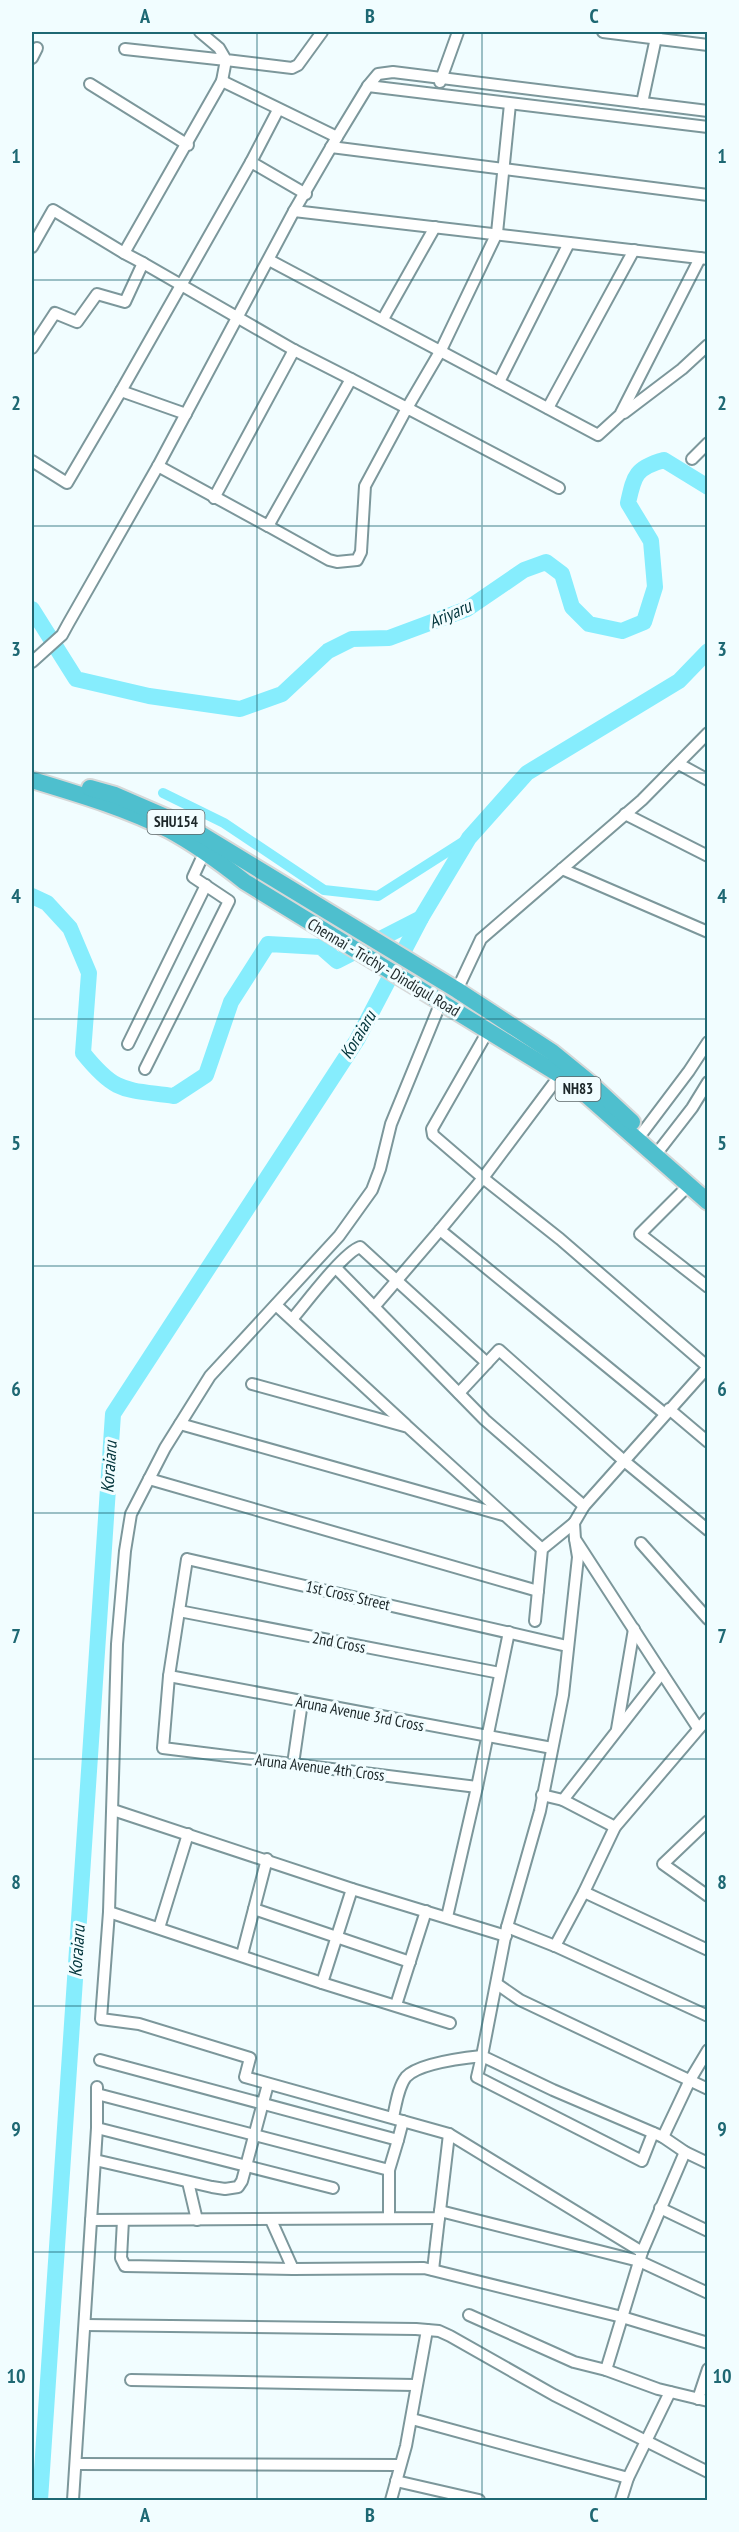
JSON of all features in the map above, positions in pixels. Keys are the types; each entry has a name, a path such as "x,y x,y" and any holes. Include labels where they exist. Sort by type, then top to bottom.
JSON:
{"highway":[{"name":"Chennai - Trichy - Dindigul Road","path":"32,770 116,795 189,827 452,987 552,1052 590,1083 643,1132 658,1153 688,1186 708,1202"},
{"name":"Chennai - Trichy - Dindigul Road","path":"32,780 91,798 157,825 205,851 245,882 560,1076 658,1153 708,1188"}],"street":[{"path":"124,253 188,145 222,81 226,60 219,48 200,32"},
{"path":"125,50 292,68 298,64 322,32"},
{"path":"436,94 458,32"},
{"path":"603,32 657,35 708,45"},
{"path":"642,103 657,35"},
{"path":"32,662 62,635 186,414 294,212 368,86 378,74 384,72 442,78 708,111"},
{"path":"222,81 334,142 503,169 708,195"},
{"path":"90,84 188,145"},
{"path":"368,86 708,127"},
{"path":"158,465 329,560 337,562 357,560 361,552 365,486 441,350 497,233 510,104"},
{"path":"32,461 67,483 251,162 278,110"},
{"path":"251,162 306,194"},
{"path":"32,247 53,210 180,286 294,350 559,488"},
{"path":"294,212 497,233 704,259 620,415"},
{"path":"382,320 435,227"},
{"path":"499,382 569,243"},
{"path":"548,408 634,250"},
{"path":"269,260 598,435 620,415 682,369 708,345"},
{"path":"32,348 55,313 77,322 97,294 125,303 143,263"},
{"path":"214,498 294,350"},
{"path":"268,526 351,379"},
{"path":"121,391 186,414"},
{"path":"692,459 708,444"},
{"path":"452,987 481,939 625,814 708,733"},
{"path":"678,764 708,780"},
{"path":"625,814 708,855"},
{"path":"145,1069 230,901 193,877 205,851"},
{"path":"562,868 708,932"},
{"path":"128,1044 206,885"},
{"path":"437,999 391,1124 380,1169 372,1190 339,1236 210,1376 180,1424 131,1515 125,1551 117,1644 109,1912 101,2019 139,2024 250,2058 245,2078 449,2133 640,2256 708,2293"},
{"path":"488,1031 432,1129 434,1135 483,1178 560,1239 708,1367 623,1460 584,1506 574,1523 542,1549 535,1621"},
{"path":"643,1132 708,1042"},
{"path":"374,1307 483,1178 560,1076"},
{"path":"658,1153 692,1108 708,1082"},
{"path":"688,1186 640,1234 708,1287"},
{"path":"440,1230 667,1412 708,1442"},
{"path":"292,1318 336,1268 360,1247 487,1363"},
{"path":"336,1268 485,1420 584,1506"},
{"path":"276,1305 542,1549"},
{"path":"459,1393 499,1350 623,1460 708,1530"},
{"path":"252,1384 408,1427"},
{"path":"180,1424 506,1516"},
{"path":"149,1479 538,1591"},
{"path":"574,1523 578,1557 563,1695 543,1795 507,1932 477,2077 642,2161 708,2050"},
{"path":"575,1539 699,1728"},
{"path":"641,1543 708,1619"},
{"name":"1st Cross Street","path":"178,1611 186,1559 567,1646"},
{"path":"169,1676 178,1611"},
{"name":"2nd Cross","path":"178,1611 500,1673"},
{"path":"617,1731 634,1629"},
{"path":"447,1917 509,1632"},
{"path":"563,1800 662,1673"},
{"name":"Aruna Avenue 3rd Cross","path":"169,1676 552,1748"},
{"name":"Aruna Avenue 4th Cross","path":"169,1676 163,1748 477,1786"},
{"path":"293,1764 302,1702"},
{"path":"555,1946 615,1827 708,1718"},
{"path":"543,1795 563,1800 615,1827"},
{"path":"113,1810 352,1889 555,1946 708,2016"},
{"path":"708,1821 663,1864 708,1896"},
{"path":"159,1928 188,1834"},
{"path":"242,1955 267,1860"},
{"path":"322,1983 352,1889"},
{"path":"584,1892 708,1950"},
{"path":"254,1909 337,1935 410,1962"},
{"path":"396,2005 426,1911"},
{"path":"109,1912 450,2023"},
{"path":"497,1984 520,2000 708,2089"},
{"path":"389,2217 389,2170 398,2140 401,2088 406,2077 431,2066 482,2056 553,2090 658,2135 708,2163"},
{"path":"100,2060 398,2140"},
{"path":"95,2160 225,2189 238,2187 268,2084"},
{"path":"73,2500 97,2128 97,2091 389,2170"},
{"path":"97,2128 333,2188"},
{"path":"433,2270 449,2133"},
{"path":"606,2370 640,2256 685,2152"},
{"path":"188,2182 197,2220"},
{"path":"660,2208 708,2231"},
{"path":"91,2220 272,2220 440,2214 640,2256"},
{"path":"123,2220 121,2258 125,2266 293,2269 424,2268 622,2317 708,2343"},
{"path":"272,2220 293,2269"},
{"path":"469,2315 574,2362 703,2400 708,2370"},
{"path":"85,2325 439,2331 554,2395 708,2472"},
{"path":"391,2500 412,2419 427,2330"},
{"path":"131,2380 416,2385"},
{"path":"621,2500 628,2478 670,2392"},
{"path":"412,2419 628,2478"},
{"path":"77,2464 399,2465"},
{"path":"396,2481 479,2500"}],"waterway":[{"name":"Ariyaru","path":"32,609 76,679 149,696 240,709 282,694 328,651 352,639 389,638 467,609 524,570 546,562 562,574 572,607 589,624 622,631 644,622 655,587 651,541 628,503 634,480 641,470 664,460 708,487"},
{"name":"Koraiaru","path":"40,2500 113,1414 357,1040 421,918 469,838 527,773 679,681 708,651"},
{"path":"163,793 224,823 324,890 378,896 469,838"},
{"path":"32,896 47,903 70,928 89,973 83,1053 113,1083 132,1090 174,1096 206,1075 231,1002 268,944 321,947 337,961 421,918"}]}
